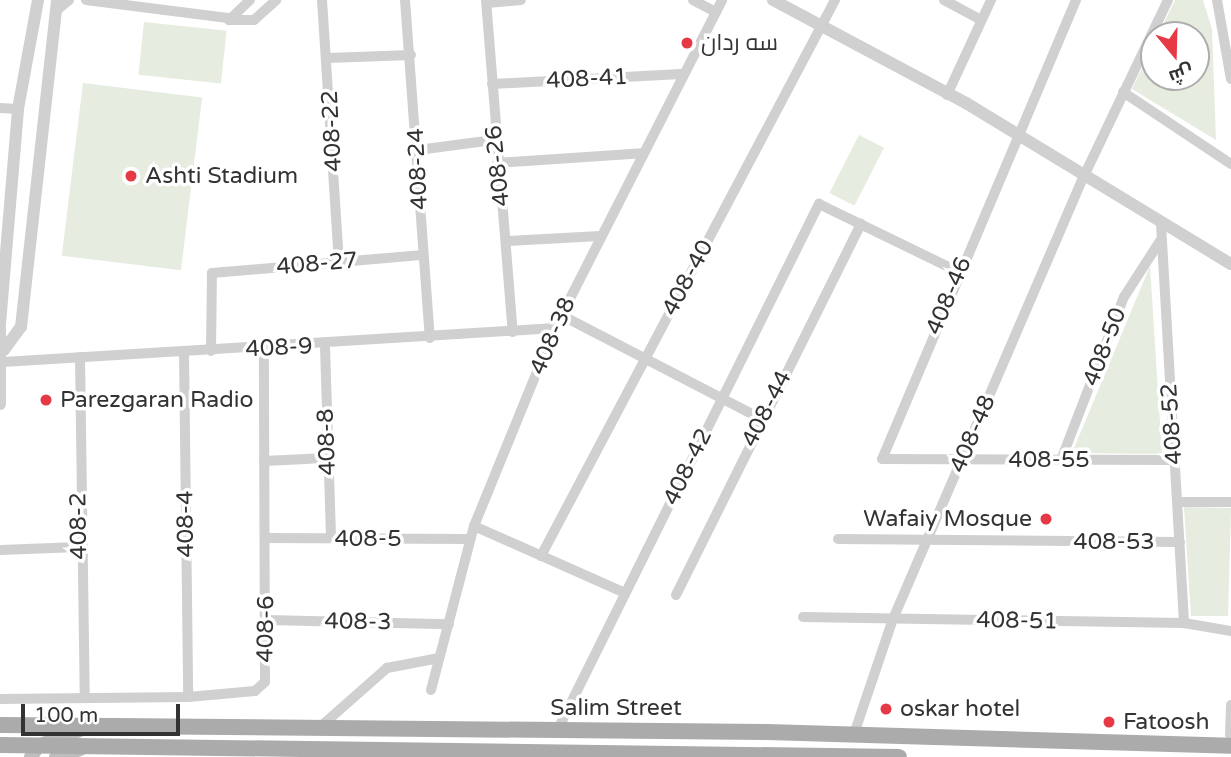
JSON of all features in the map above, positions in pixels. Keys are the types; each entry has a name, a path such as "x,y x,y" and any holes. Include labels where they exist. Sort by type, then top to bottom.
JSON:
{"main road":[{"name":"Salim Street","path":"0,726 854,734 1231,746"},
{"path":"34,752 92,728"},
{"path":"1113,744 1157,734 1231,735"},
{"name":"Salim Street","path":"0,745 34,752 84,753 899,757"},
{"path":"56,757 84,753"}],"street":[{"path":"0,404 4,356 0,326 18,109 38,0"},
{"path":"4,356 21,327 56,6 69,0"},
{"path":"86,0 246,21 267,11 276,0"},
{"path":"228,18 250,0"},
{"path":"257,0 267,11"},
{"name":"408-22","path":"322,0 328,58 339,262"},
{"name":"408-24","path":"405,0 430,338"},
{"path":"486,2 521,0"},
{"path":"693,0 716,12"},
{"name":"408-38","path":"431,690 474,526 555,328 681,74 722,0"},
{"path":"773,0 1018,134 1160,224 1231,264"},
{"name":"408-40","path":"541,556 835,0"},
{"path":"944,0 981,20"},
{"path":"947,95 991,0"},
{"name":"408-46","path":"882,459 1076,0"},
{"name":"408-48","path":"854,734 893,620 961,460 1084,176 1168,0"},
{"path":"1217,0 1231,79"},
{"name":"408-26","path":"486,2 494,140 513,331"},
{"path":"328,58 411,55"},
{"name":"408-41","path":"492,84 681,74"},
{"path":"1123,92 1231,164"},
{"path":"0,108 18,109"},
{"path":"418,150 494,140"},
{"path":"498,163 642,153"},
{"name":"408-42","path":"557,730 819,204 861,224"},
{"path":"861,224 959,272"},
{"name":"408-44","path":"676,595 861,224"},
{"name":"408-52","path":"1160,224 1184,623"},
{"path":"506,241 600,236"},
{"name":"408-50","path":"1061,460 1124,297 1160,240"},
{"name":"408-27","path":"211,351 212,273 423,255"},
{"path":"561,315 762,419"},
{"name":"408-9","path":"4,356 80,357 325,346 555,328"},
{"name":"408-8","path":"325,346 331,538"},
{"name":"408-6","path":"0,699 85,695 188,697 255,691 265,682 267,620 264,349"},
{"name":"408-4","path":"184,352 188,697"},
{"name":"408-2","path":"80,357 79,547 85,695"},
{"path":"264,461 327,458"},
{"name":"408-55","path":"882,459 1174,460"},
{"path":"1177,502 1231,502"},
{"path":"474,526 625,593"},
{"name":"408-5","path":"266,538 470,539"},
{"name":"408-53","path":"838,539 1180,542"},
{"path":"0,550 79,547"},
{"name":"408-51","path":"803,617 1184,623 1231,631"},
{"name":"408-3","path":"267,620 449,624"},
{"path":"319,728 387,667 439,658"},
{"path":"1231,705 1231,735"}],"shaded area":[{"path":"1175,0 1203,0 1210,21 1165,21"},
{"path":"144,22 227,31 221,83 138,75"},
{"path":"1210,23 1216,140 1132,89 1140,72 1140,91 1210,91"},
{"name":"Ashti Stadium","path":"83,83 202,98 181,270 62,256"},
{"path":"859,135 884,148 854,206 829,193"},
{"path":"1150,266 1162,454 1072,453"},
{"path":"1184,507 1231,508 1228,616 1191,616"}],"place":[{"name":"سه ردان","path":"687,43"},
{"name":"Ashti Stadium","path":"131,176"},
{"name":"Parezgaran Radio","path":"46,400"},
{"name":"Wafaiy Mosque","path":"1046,519"},
{"name":"oskar hotel","path":"886,709"},
{"name":"Fatoosh","path":"1109,722"}]}
